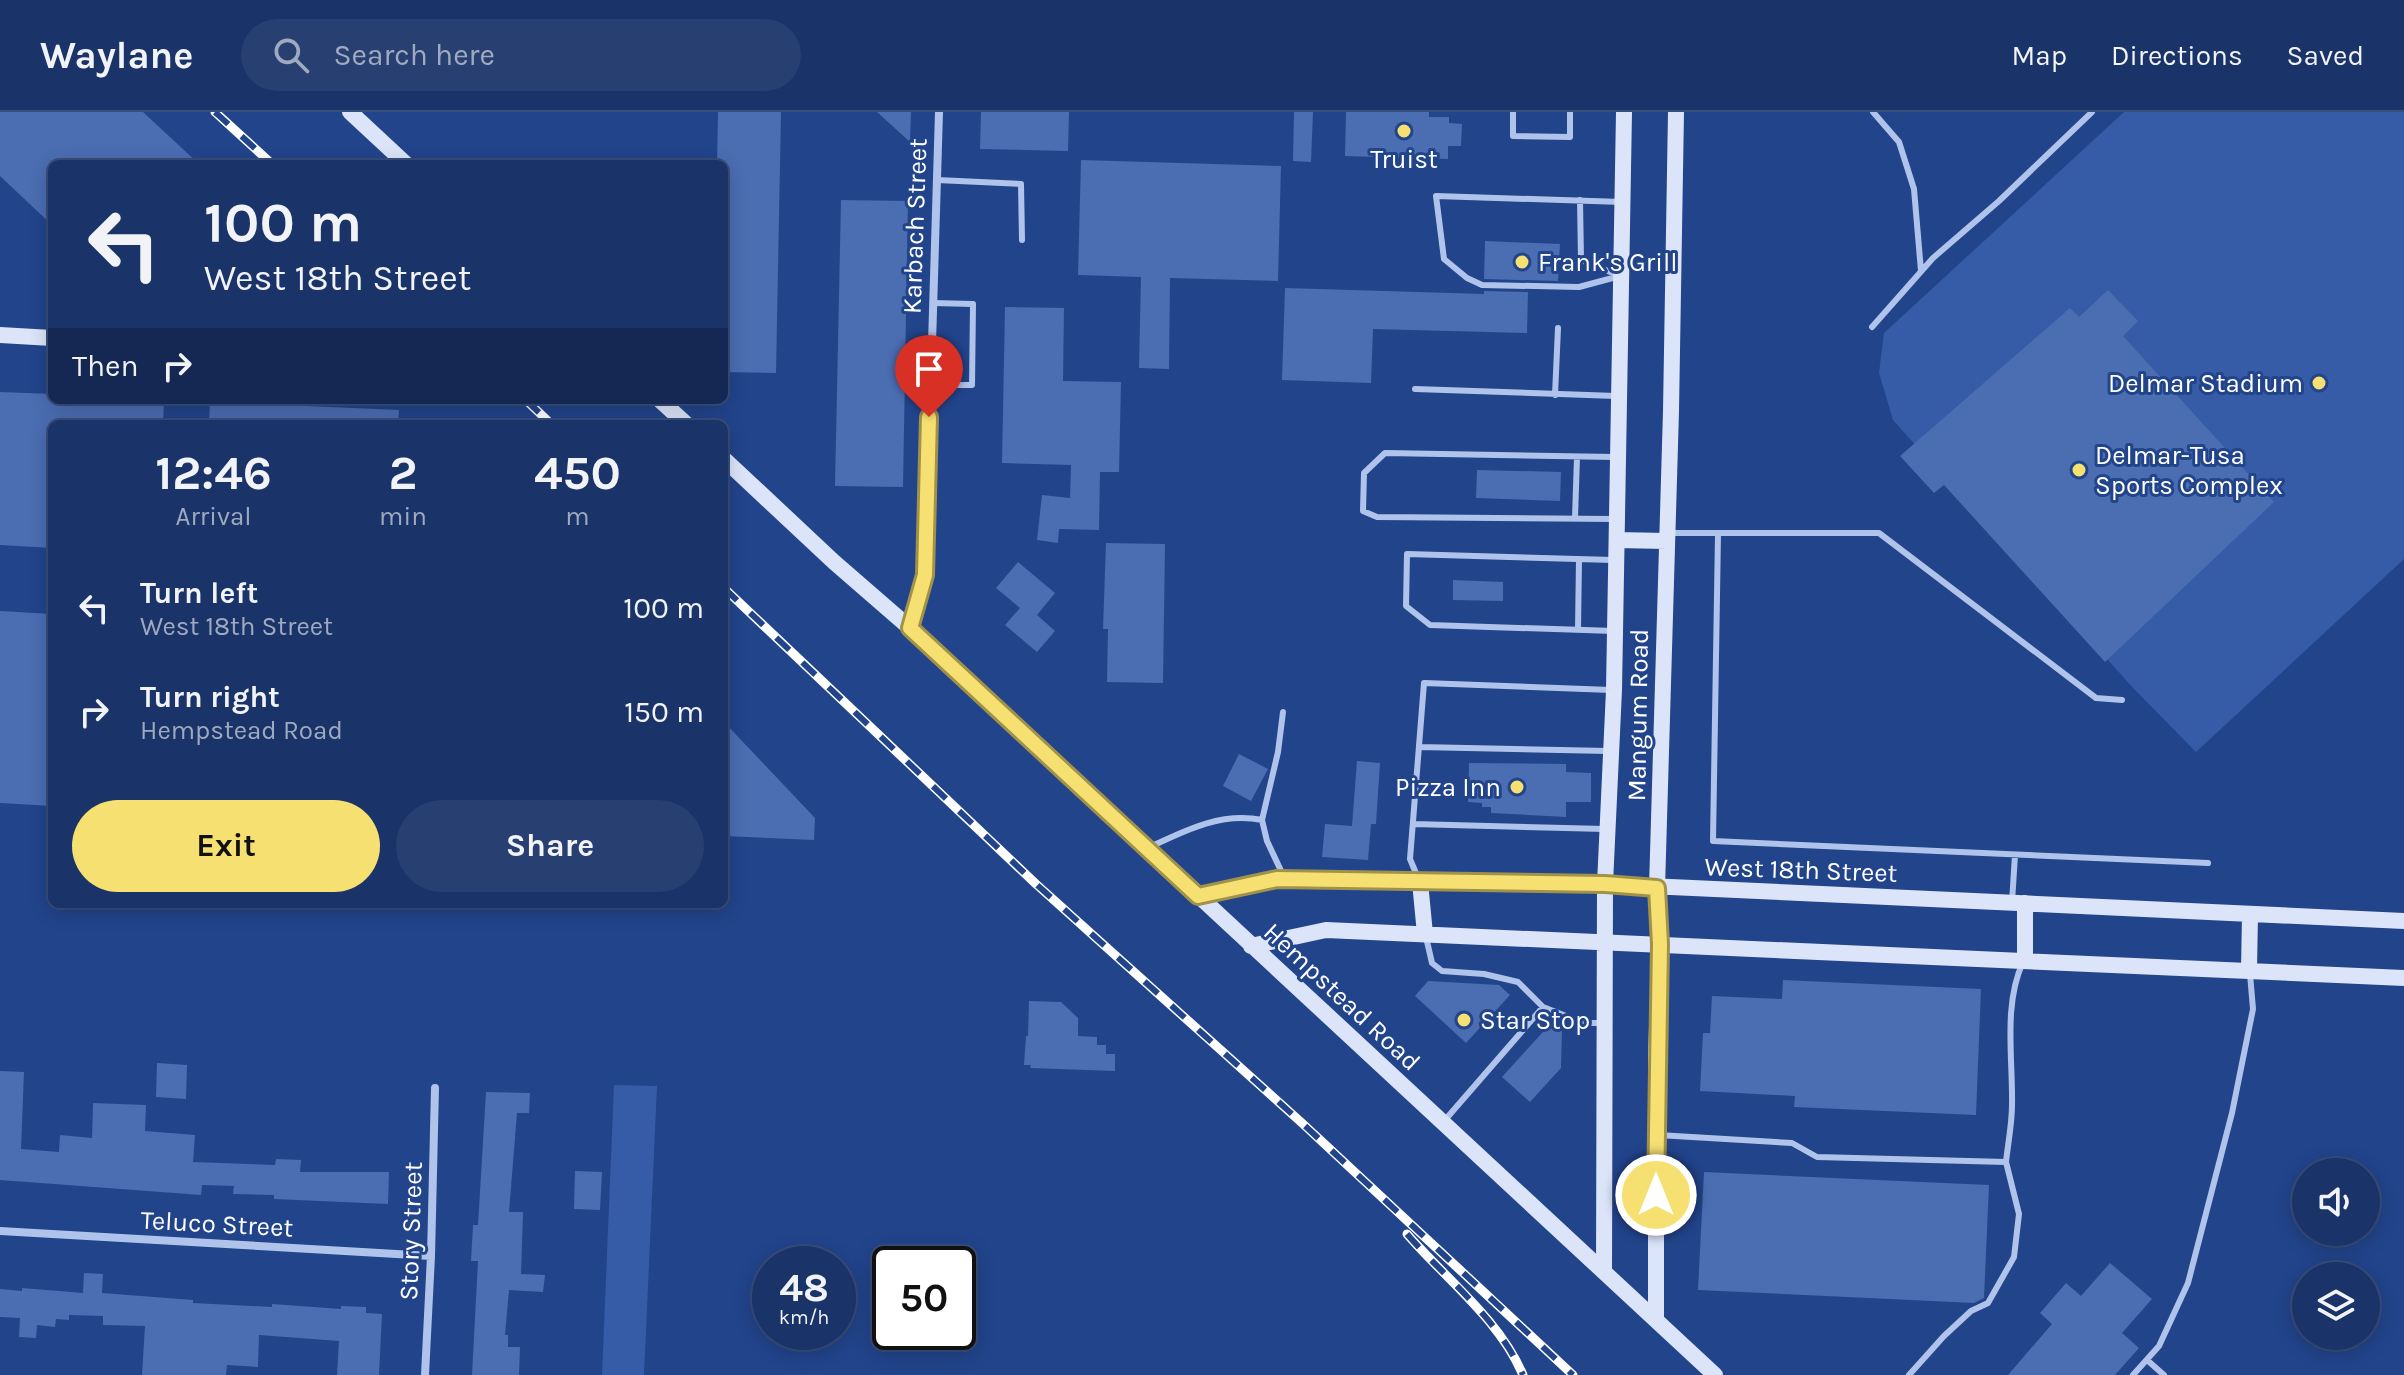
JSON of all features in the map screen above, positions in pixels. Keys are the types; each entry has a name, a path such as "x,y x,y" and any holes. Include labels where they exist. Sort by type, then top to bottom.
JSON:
{"main road":[{"path":"350,112 402,160"},
{"name":"Mangum Road","path":"1604,1271 1605,884 1614,690 1624,112"},
{"name":"Mangum Road","path":"1656,1319 1660,944 1657,888 1676,112"},
{"path":"0,335 48,338"},
{"path":"664,404 682,420"},
{"name":"Hempstead Road","path":"728,463 1715,1375"},
{"path":"1617,540 1666,537"},
{"name":"West 18th Street","path":"1198,896 1285,879 1605,884 2404,921"},
{"path":"1420,882 1425,934"},
{"path":"2018,902 2025,959"},
{"path":"2249,970 2250,914"},
{"path":"1251,946 1326,930 2404,978"}],"street":[{"name":"Karbach Street","path":"910,628 925,575 939,112"},
{"name":"Story Street","path":"425,1375 435,1088"},
{"name":"Teluco Street","path":"0,1231 431,1256"}],"lane":[{"path":"1513,112 1513,136 1570,137 1570,112"},
{"path":"1873,112 1899,142 1914,189 1921,271"},
{"path":"1872,327 1933,258 1999,201 2092,112"},
{"path":"937,180 1021,184 1022,240"},
{"path":"1620,276 1579,287 1482,285 1467,278 1444,259 1436,196 1622,202"},
{"path":"1580,200 1581,260 1620,276"},
{"path":"930,385 972,385 973,304 933,303"},
{"path":"1555,395 1558,328"},
{"path":"1415,389 1619,396"},
{"path":"1617,519 1377,517 1363,511 1364,473 1385,453 1618,458"},
{"path":"1575,518 1577,457"},
{"path":"1666,537 1879,533 2096,698 2122,700"},
{"path":"1718,534 1713,841 2208,863"},
{"path":"1615,631 1430,625 1406,606 1407,554 1616,560"},
{"path":"1578,630 1579,559"},
{"path":"1420,882 1410,859 1424,683 1614,690"},
{"path":"1283,712 1278,752 1262,820 1267,841 1285,879"},
{"path":"1419,747 1612,751"},
{"path":"1147,849 1200,824 1248,817 1262,820"},
{"path":"1413,824 1608,829"},
{"path":"2015,855 2018,902"},
{"path":"1425,934 1432,963 1442,971 1484,974 1518,982 1543,1007 1584,1023 1604,1023"},
{"path":"1909,1375 1971,1311 1988,1303 2014,1257 2019,1214 2006,1162 2012,1109 2014,982 2025,959"},
{"path":"2133,1375 2159,1346 2188,1283 2232,1113 2253,1009 2249,970"},
{"path":"1443,1123 1543,1007"},
{"path":"1656,1135 1792,1143 1817,1157 2006,1162"},
{"path":"2147,1360 2164,1375"}],"shaded area":[{"path":"2124,112 2404,112 2404,559 2196,752 2134,689 1893,420 1879,373 1884,333"},
{"path":"614,1085 657,1086 644,1375 602,1375"}],"building":[{"path":"0,112 143,112 195,160 48,160 48,221 0,176"},
{"path":"718,112 781,112 776,373 728,372 728,160 717,160"},
{"path":"877,112 911,112 910,142"},
{"path":"981,112 1069,112 1068,151 980,149"},
{"path":"1294,112 1313,112 1311,162 1293,161"},
{"name":"Truist","path":"1346,112 1429,112 1429,117 1449,117 1449,123 1462,124 1461,146 1448,146 1448,159 1345,156"},
{"path":"1081,160 1281,166 1278,281 1170,278 1169,369 1139,368 1141,277 1078,275"},
{"path":"841,200 908,201 903,487 835,486"},
{"name":"Frank's Grill","path":"1485,241 1560,244 1558,281 1484,279"},
{"path":"1285,288 1484,294 1484,291 1528,292 1527,333 1373,329 1371,383 1282,380"},
{"name":"Delmar-Tusa Sports Complex","path":"2108,290 2138,321 2123,336 2274,502 2105,662 1944,485 1934,493 1900,456 2070,308 2079,317"},
{"path":"1005,307 1064,308 1063,381 1121,382 1119,472 1100,472 1099,530 1059,529 1058,543 1037,540 1042,495 1070,498 1071,465 1002,463"},
{"path":"0,392 48,394 48,404 164,404 163,420 48,420 48,548 0,545"},
{"path":"210,404 399,410 398,420 209,420"},
{"path":"1477,470 1561,472 1560,501 1476,498"},
{"path":"1106,543 1165,544 1163,683 1107,682 1108,629 1103,629"},
{"path":"1018,562 1055,593 1037,615 1055,631 1037,652 1005,625 1020,608 996,588"},
{"path":"1453,580 1503,582 1503,601 1453,600"},
{"path":"0,611 48,614 48,806 0,803"},
{"path":"728,726 815,818 814,840 728,836"},
{"path":"1239,754 1268,769 1251,801 1223,786"},
{"path":"1357,761 1380,763 1376,824 1371,824 1368,860 1322,857 1325,824 1352,826"},
{"name":"Pizza Inn","path":"1469,763 1566,764 1566,772 1591,773 1591,802 1566,802 1566,817 1491,813 1491,807 1468,802"},
{"path":"1783,980 1981,989 1976,1115 1794,1107 1795,1096 1700,1091 1703,1033 1710,1033 1712,996 1782,999"},
{"name":"Star Stop","path":"1428,981 1499,985 1510,995 1466,1043 1415,996"},
{"path":"1029,1001 1061,1002 1078,1018 1078,1036 1097,1037 1097,1045 1106,1045 1106,1054 1115,1054 1115,1071 1030,1068 1031,1065 1024,1065"},
{"path":"1552,1022 1562,1031 1561,1068 1530,1102 1502,1077"},
{"path":"157,1063 187,1065 186,1099 156,1097"},
{"path":"0,1071 24,1072 21,1149 59,1152 60,1135 92,1138 93,1103 146,1105 145,1131 195,1135 193,1162 275,1165 276,1159 301,1160 300,1172 389,1172 388,1204 274,1199 274,1195 233,1194 234,1186 202,1185 201,1195 0,1180"},
{"path":"486,1092 530,1093 529,1113 517,1113 509,1212 523,1212 521,1274 545,1275 543,1292 509,1290 505,1335 508,1335 508,1347 520,1347 519,1375 472,1375 478,1261 471,1261 473,1225 478,1225"},
{"path":"575,1171 602,1172 600,1210 574,1209"},
{"path":"1704,1172 1989,1185 1984,1298 1974,1303 1698,1290"},
{"path":"2110,1263 2152,1299 2122,1333 2139,1348 2115,1375 2008,1375 2052,1324 2040,1313 2066,1283 2081,1296"},
{"path":"84,1273 103,1274 102,1293 193,1300 193,1303 341,1309 341,1306 366,1307 366,1313 382,1314 379,1375 337,1375 339,1341 259,1335 258,1367 227,1365 226,1375 142,1375 145,1326 103,1325 103,1316 69,1315 69,1320 56,1319 55,1327 37,1325 36,1338 19,1337 20,1318 0,1317 0,1289 83,1293"}],"railway":[{"path":"215,112 268,160"},
{"path":"530,404 547,420"},
{"path":"728,592 1036,884 1302,1123 1573,1375"},
{"path":"1407,1234 1486,1318 1513,1355 1523,1375"}],"place":[{"name":"Truist","path":"1404,131"},
{"name":"Frank's Grill","path":"1522,262"},
{"name":"Delmar Stadium","path":"2319,383"},
{"name":"Delmar-Tusa Sports Complex","path":"2079,470"},
{"name":"Pizza Inn","path":"1517,787"},
{"name":"Star Stop","path":"1464,1020"}],"route":[{"path":"929,417 925,575 910,628 1198,896 1277,879 1605,884 1657,888 1660,944 1656,1195"}]}
